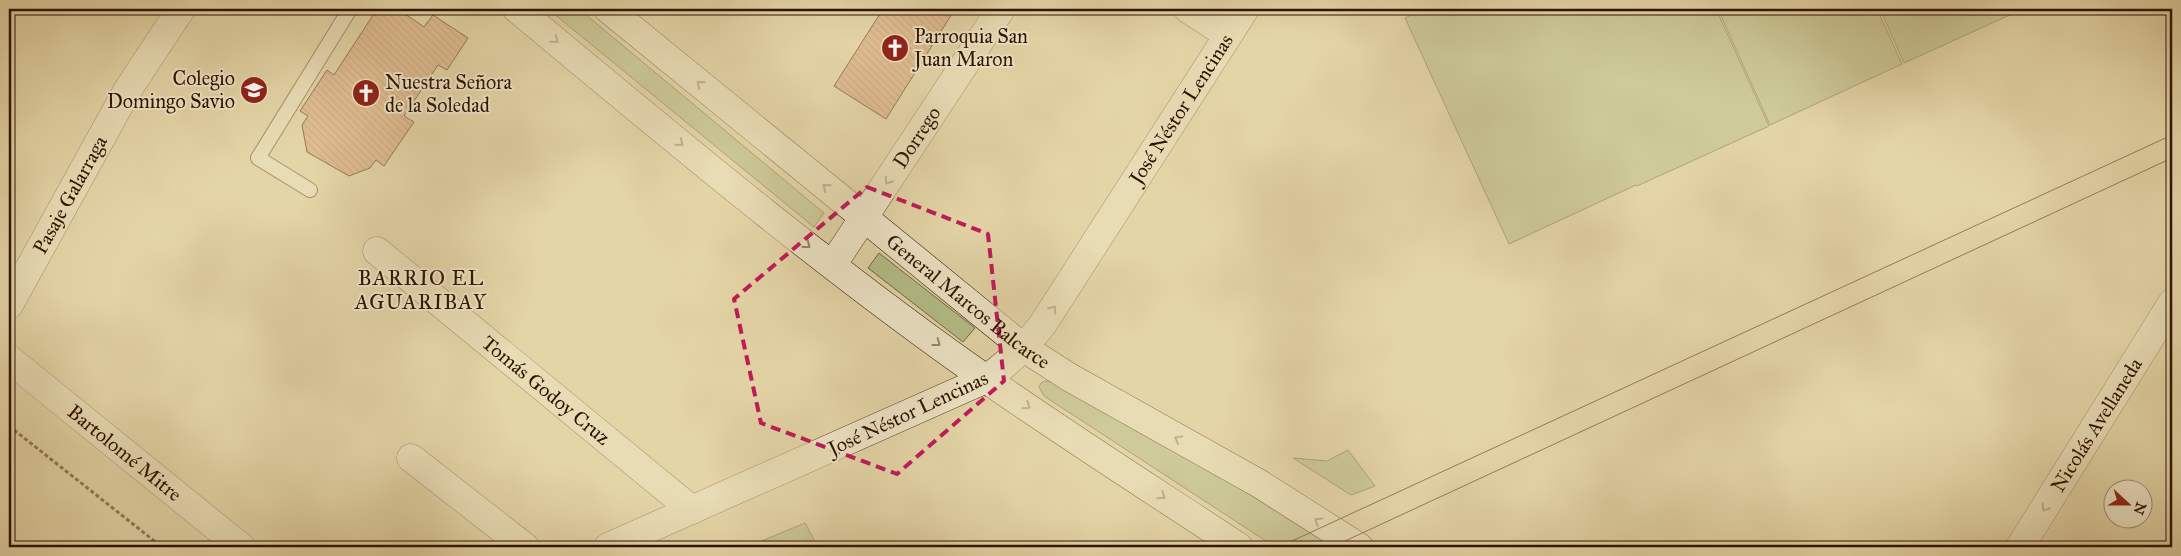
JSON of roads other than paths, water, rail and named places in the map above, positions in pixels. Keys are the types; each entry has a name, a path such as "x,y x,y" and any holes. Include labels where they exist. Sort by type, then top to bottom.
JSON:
{"street":[{"name":"Pasaje Galarraga","path":"9,305 127,91 181,9"},
{"path":"517,9 614,90 833,264 986,379 1238,547"},
{"name":"General Marcos Balcarce","path":"608,9 1024,348 1069,377 1260,484 1360,547"},
{"name":"Dorrego","path":"833,264 1001,9"},
{"path":"1188,9 1228,35"},
{"name":"José Néstor Lencinas","path":"608,547 986,379 1006,365 1024,348 1060,299 1245,9"},
{"name":"Tomás Godoy Cruz","path":"377,251 692,510"},
{"name":"Nicolás Avellaneda","path":"2020,547 2172,303"},
{"name":"Bartolomé Mitre","path":"9,359 241,547"},
{"path":"411,458 525,547"}],"lane":[{"path":"310,190 258,158 350,9"}],"tram line":[{"path":"1279,547 2172,135"},
{"path":"1332,547 2172,158"}],"place":[{"name":"Parroquia San Juan Maron","path":"895,48"},
{"name":"Colegio Domingo Savio","path":"254,90"},
{"name":"Nuestra Señora de la Soledad","path":"366,93"}],"district":[{"name":"BARRIO EL AGUARIBAY","path":"421,290"}]}
